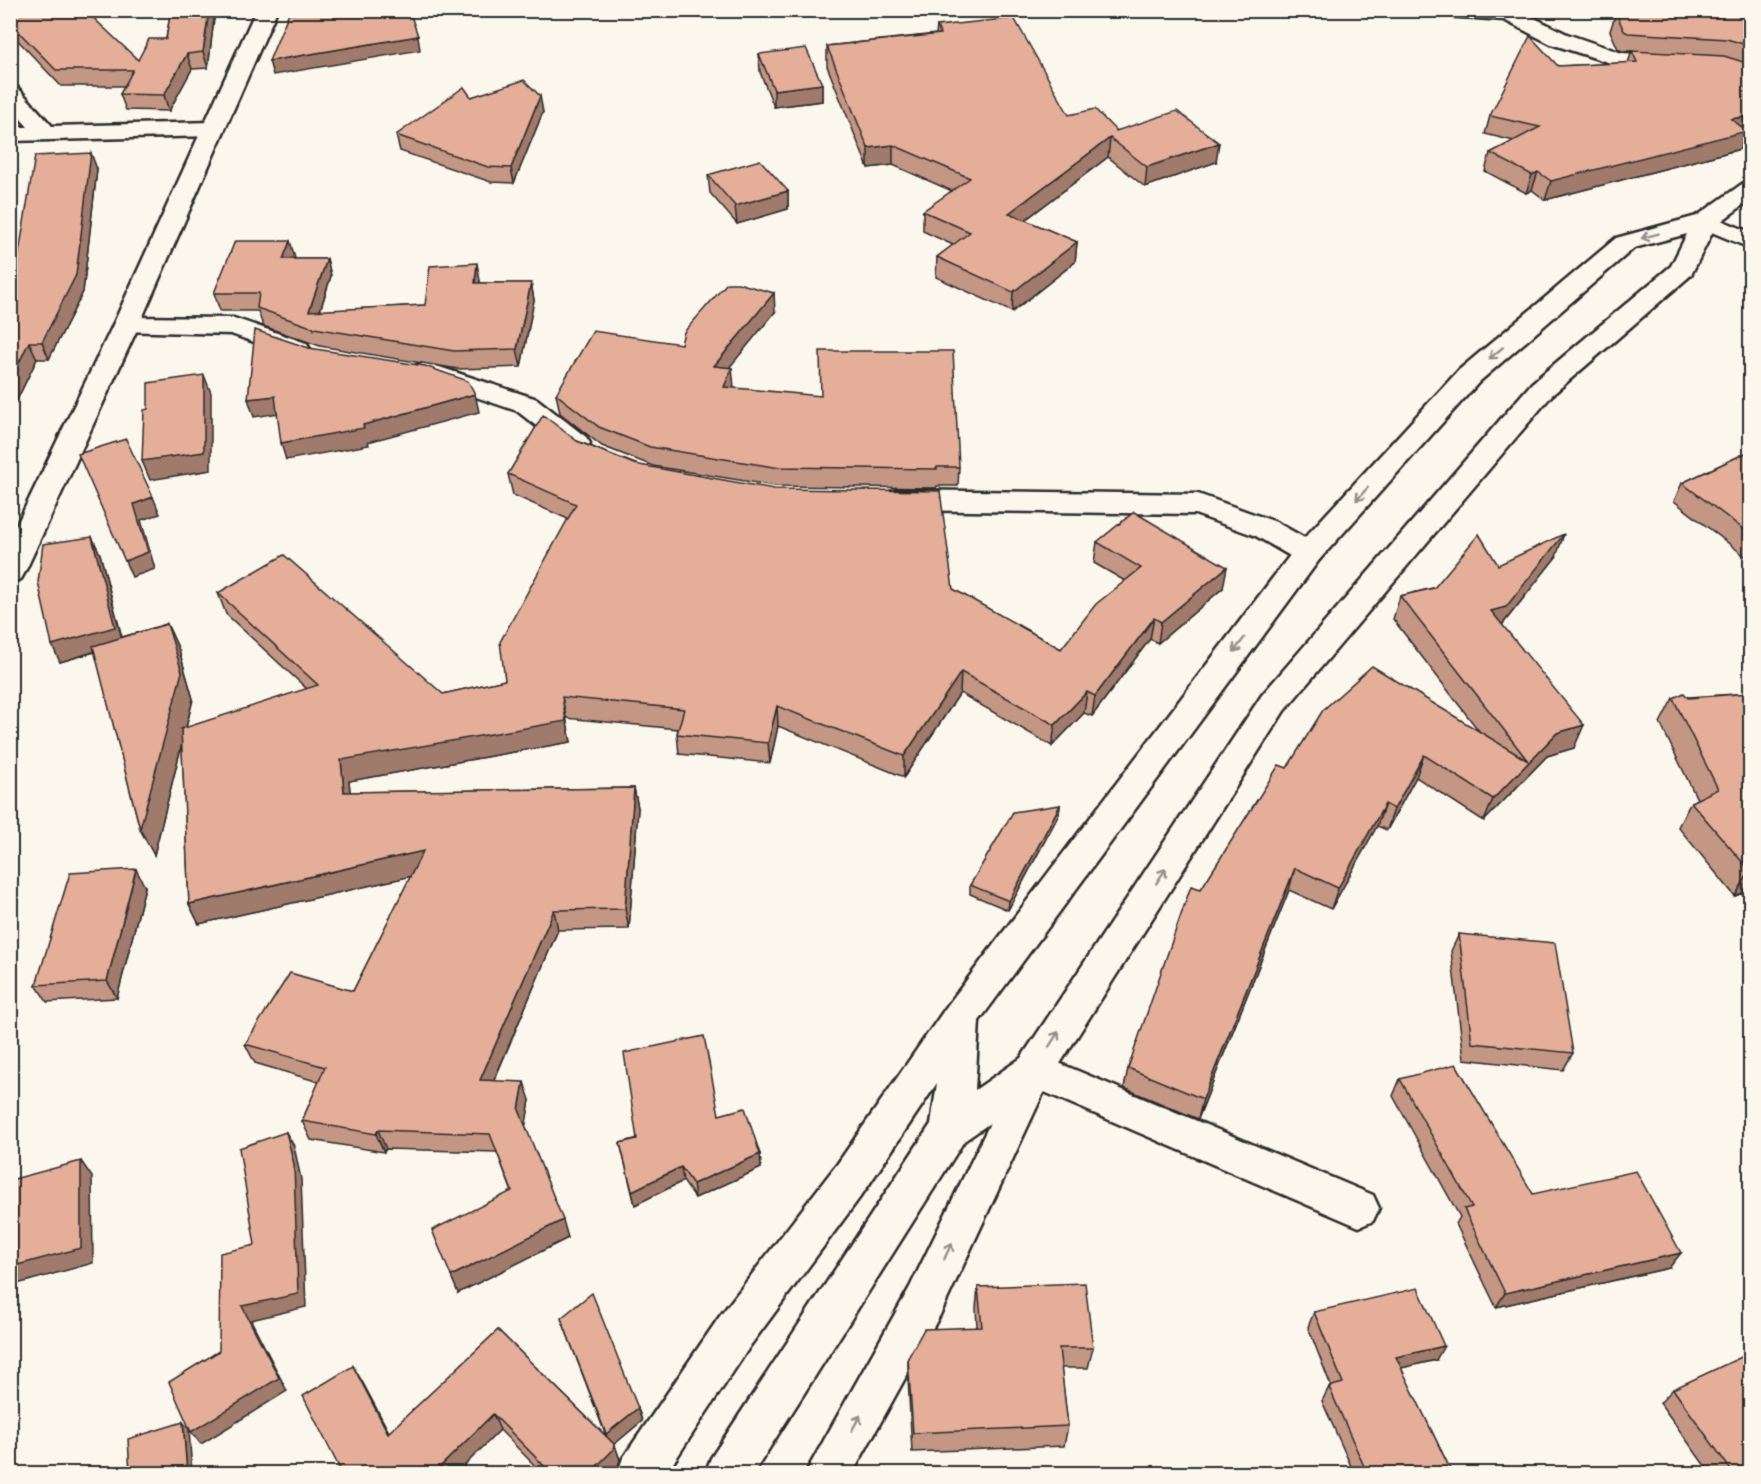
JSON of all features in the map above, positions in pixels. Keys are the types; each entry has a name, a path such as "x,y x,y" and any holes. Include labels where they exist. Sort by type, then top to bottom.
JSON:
{"main road":[{"path":"10,572 126,325 267,10"},
{"path":"1445,10 1508,14 1559,39 1620,58 1720,66 1750,75"},
{"path":"10,93 48,134"},
{"path":"10,134 213,129"},
{"path":"639,1473 735,1331 852,1176 960,1017 1308,553 1470,376 1625,243 1706,221 1750,189"},
{"path":"1706,221 1750,241"},
{"path":"827,1473 925,1301 1035,1070 1273,703 1542,389 1682,270 1706,221"},
{"path":"126,325 234,326 325,357"},
{"path":"402,368 435,372 527,405 591,454 600,458"},
{"path":"871,500 1198,504 1266,529 1308,553"},
{"path":"950,1129 956,1086 960,1017"},
{"path":"727,1473 832,1307 950,1129 1035,1070"},
{"path":"1035,1070 1359,1208"}],"building":[{"path":"10,10 85,10 138,60 149,39 166,39 171,10 209,10 203,52 187,54 164,95 120,94 133,70 56,70 10,23"},
{"path":"290,10 409,10 418,36 269,61"},
{"path":"1641,10 1750,10 1750,46 1727,39 1624,31 1616,13"},
{"path":"1014,18 1069,115 1095,109 1116,131 1177,111 1219,143 1147,167 1110,138 1009,213 1077,242 1013,292 937,257 970,232 923,211 970,178 893,145 868,148 827,46 940,34 937,26"},
{"path":"1530,36 1558,66 1637,62 1632,51 1724,56 1750,64 1750,116 1731,119 1747,131 1551,181 1538,172 1532,175 1490,153 1540,127 1490,116"},
{"path":"806,48 822,84 774,90 759,54"},
{"path":"524,80 540,96 511,168 488,167 396,135 464,87 471,97"},
{"path":"91,153 76,275 42,342 29,342 10,381 10,286 15,277 35,156"},
{"path":"760,160 788,191 735,206 708,175"},
{"path":"235,241 290,241 283,259 327,259 309,311 425,305 430,266 477,263 475,283 531,283 517,349 454,351 314,328 257,308 259,293 214,293"},
{"path":"727,283 738,283 774,293 714,366 732,368 724,387 821,396 820,351 953,351 959,467 937,467 937,469 774,467 650,447 599,427 556,394 593,331 681,344 684,332"},
{"path":"255,330 309,348 425,366 468,381 475,394 363,425 364,428 281,443 275,396 248,399"},
{"path":"204,375 204,452 142,461 144,410 148,409 148,383"},
{"path":"543,415 577,441 634,464 774,489 940,491 953,589 1061,649 1096,604 1141,568 1097,542 1134,512 1227,567 1161,622 1154,618 1095,696 1087,692 1055,725 961,672 904,756 777,706 768,743 677,734 684,709 562,697 566,721 341,760 344,792 634,788 625,909 554,910 480,1080 524,1082 519,1110 563,1220 451,1276 432,1230 512,1191 490,1134 378,1130 376,1134 302,1121 325,1067 245,1044 290,973 353,991 423,851 189,904 181,729 318,685 218,593 284,555 443,694 505,680 500,642 576,504 508,474"},
{"path":"126,439 153,497 134,504 148,552 125,561 78,454"},
{"path":"1750,451 1750,534 1682,483"},
{"path":"1479,534 1498,565 1564,534 1506,607 1491,611 1584,725 1557,733 1493,799 1424,755 1394,809 1385,804 1338,888 1295,868 1203,1099 1128,1068 1191,886 1201,889 1279,765 1287,768 1323,710 1372,666 1528,761 1400,596 1434,588"},
{"path":"92,537 115,627 52,645 38,582 43,544"},
{"path":"167,624 182,672 140,829 93,646"},
{"path":"1684,693 1688,698 1750,693 1750,871 1691,802 1718,789 1673,698"},
{"path":"1060,805 1009,901 970,885 1013,812"},
{"path":"136,869 107,981 36,985 70,873"},
{"path":"1459,934 1555,943 1573,1053 1472,1043"},
{"path":"704,1036 719,1115 745,1108 760,1154 693,1184 681,1167 632,1191 620,1143 637,1139 624,1053"},
{"path":"1456,1064 1533,1194 1636,1171 1681,1253 1505,1293 1464,1209 1472,1207 1400,1079"},
{"path":"286,1132 294,1164 298,1294 242,1306 279,1378 191,1432 169,1382 219,1351 220,1253 255,1245 239,1148"},
{"path":"81,1161 81,1248 10,1267 10,1180"},
{"path":"1085,1283 1093,1348 1059,1348 1068,1426 913,1433 908,1358 924,1329 982,1327 978,1287"},
{"path":"1418,1288 1444,1346 1396,1357 1452,1473 1367,1473 1329,1387 1343,1383 1314,1312"},
{"path":"592,1293 638,1408 606,1434 561,1318"},
{"path":"498,1330 615,1445 613,1450 590,1473 551,1473 493,1414 434,1473 342,1473 303,1396 353,1366 388,1433"},
{"path":"1750,1353 1750,1473 1733,1473 1673,1389"},
{"path":"183,1422 187,1473 130,1473 128,1439"}]}
